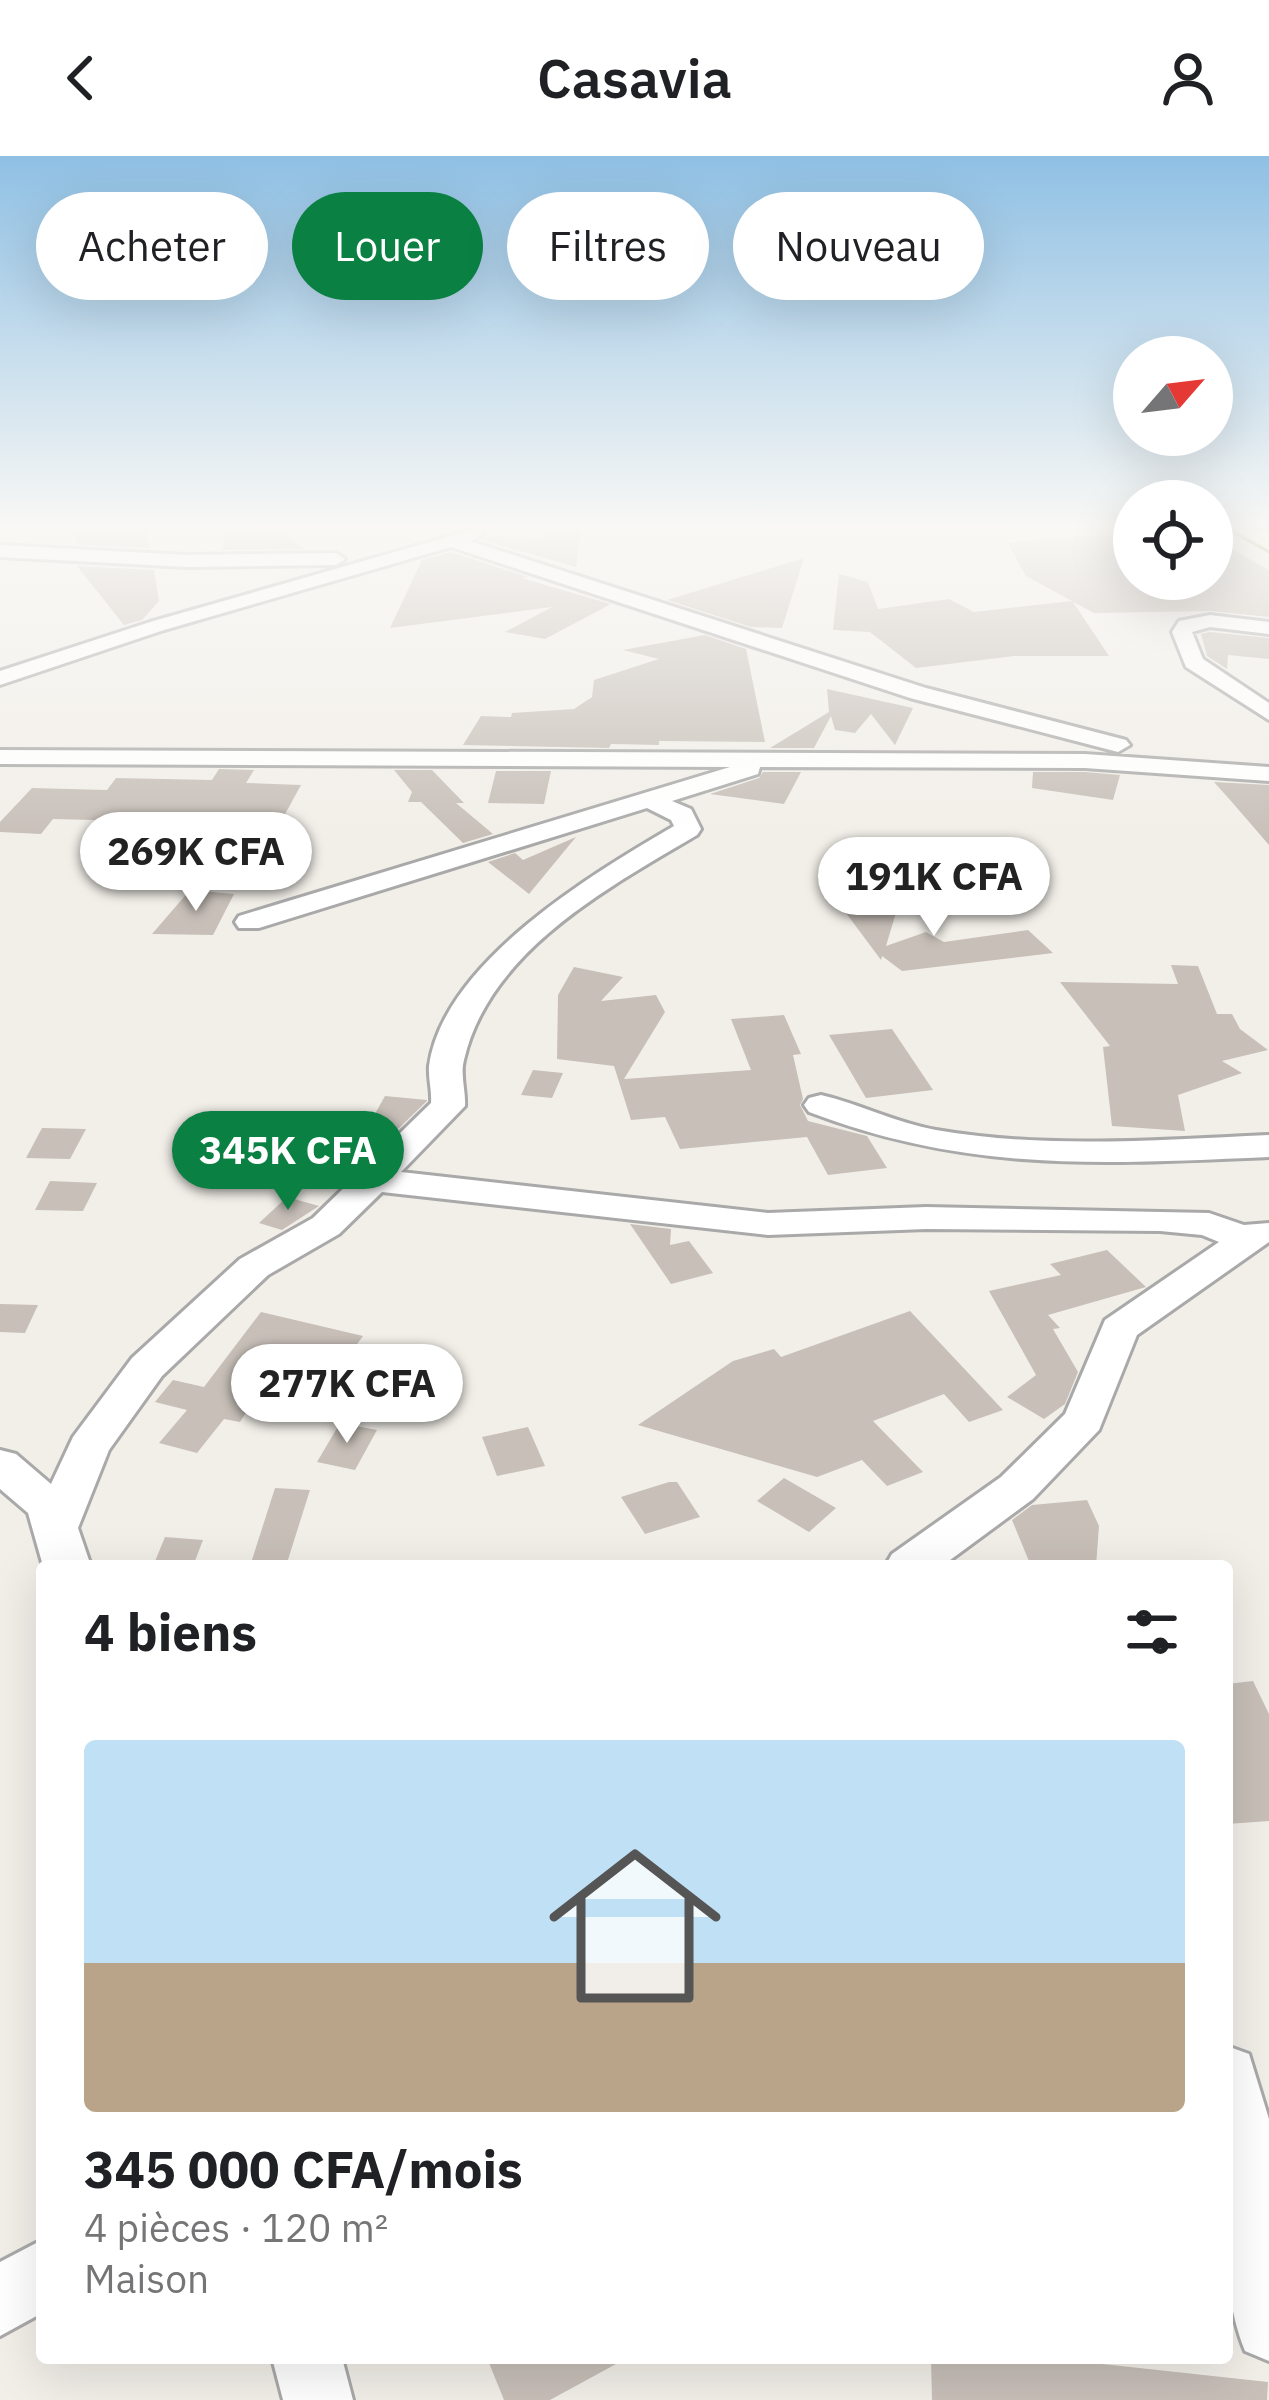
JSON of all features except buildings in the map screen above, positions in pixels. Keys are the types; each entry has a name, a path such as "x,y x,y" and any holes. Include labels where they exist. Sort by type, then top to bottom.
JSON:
{"street":[{"path":"0,678 134,634"},
{"path":"736,634 918,693 1098,741 1269,774"},
{"path":"1183,634 1194,662 1269,713"},
{"path":"0,757 783,758 1085,761 1226,768"},
{"path":"249,922 783,758"},
{"path":"61,1547 88,1447 147,1367 254,1267 326,1226 448,1106 451,1088 445,1066 459,1026 499,964 613,873 688,829 682,815 650,800"},
{"path":"821,1105 894,1134 974,1149 1064,1154 1269,1146"},
{"path":"376,1180 768,1224 926,1218 1160,1220 1258,1233"},
{"path":"917,1560 1017,1488 1084,1420 1118,1329 1258,1233"},
{"path":"0,1465 48,1506 61,1547"},
{"path":"1233,2092 1269,2327"},
{"path":"0,2302 36,2277"},
{"path":"309,2364 318,2400"}]}
